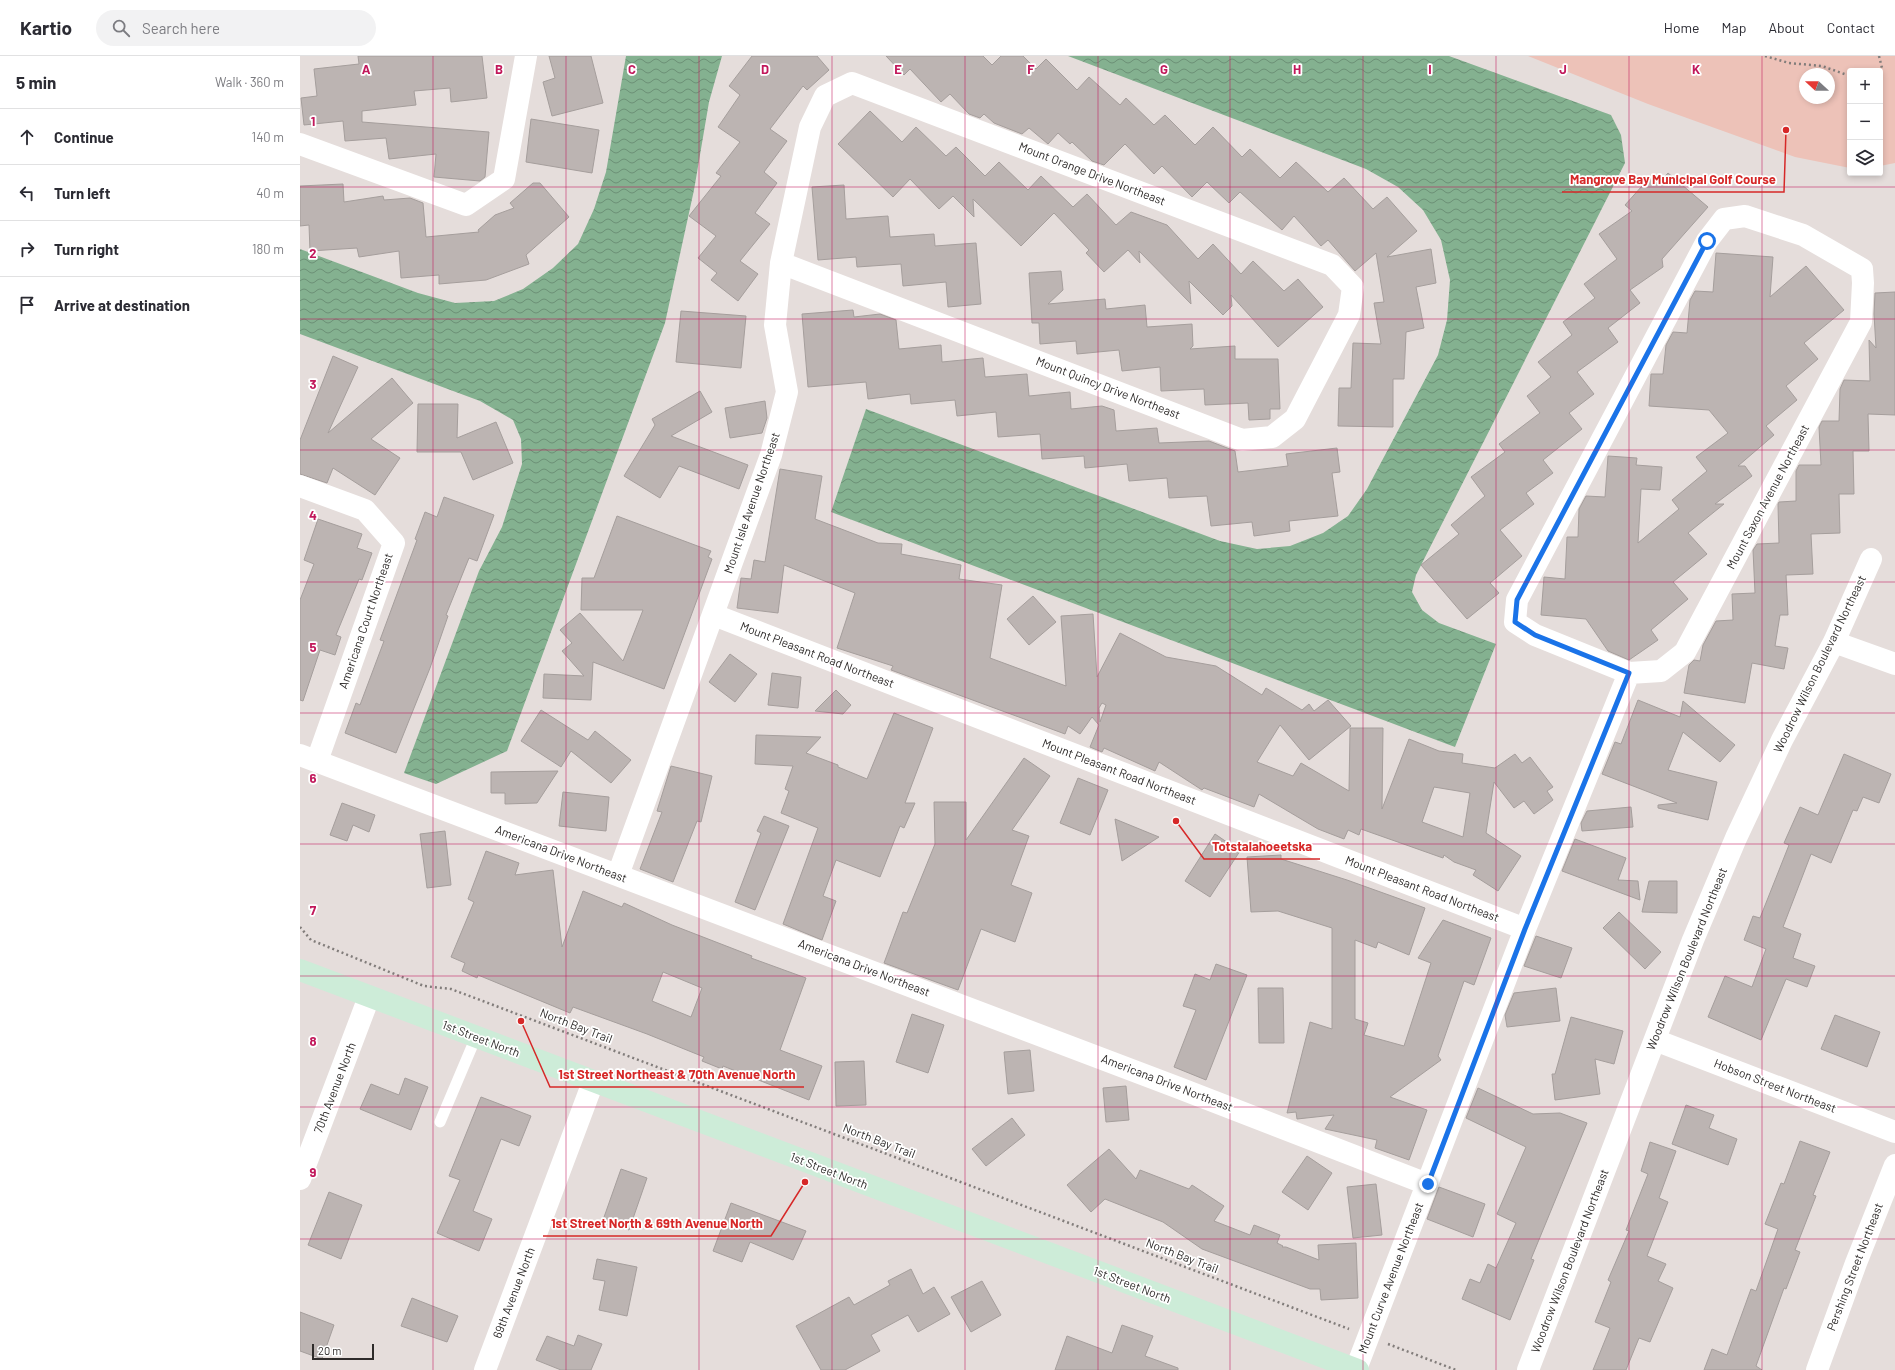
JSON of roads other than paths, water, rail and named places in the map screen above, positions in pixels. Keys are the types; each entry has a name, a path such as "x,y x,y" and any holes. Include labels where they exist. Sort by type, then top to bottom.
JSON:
{"street":[{"path":"300,144 466,206 504,179 526,56"},
{"name":"Mount Orange Drive Northeast","path":"825,96 852,83 1332,265 1352,287"},
{"name":"Mount Isle Avenue Northeast","path":"618,876 771,455 787,392 775,325 781,263 810,127 825,96"},
{"name":"Mount Saxon Avenue Northeast","path":"1745,216 1803,235 1862,268 1864,282 1861,322 1685,652 1661,671 1629,673 1535,635 1515,622 1517,600 1707,241 1724,219 1745,216"},
{"name":"Mount Quincy Drive Northeast","path":"781,263 1242,440 1272,437 1295,419 1349,315 1352,287"},
{"name":"Americana Court Northeast","path":"300,486 365,510 394,543 309,758"},
{"name":"Woodrow Wilson Boulevard Northeast","path":"1528,1370 1692,940 1736,838 1782,740 1834,642 1871,559"},
{"name":"Mount Pleasant Road Northeast","path":"714,615 1525,929"},
{"path":"1834,642 1895,664"},
{"name":"Mount Curve Avenue Northeast","path":"1357,1370 1368,1336 1428,1184 1525,929 1629,673"},
{"name":"Americana Drive Northeast","path":"309,758 1428,1184"},
{"name":"1st Street North","path":"300,970 1357,1370"},
{"name":"70th Avenue North","path":"300,1179 369,996"},
{"name":"Hobson Street Northeast","path":"1654,1040 1895,1132"},
{"name":"69th Avenue North","path":"485,1370 593,1082"},
{"name":"Pershing Street Northeast","path":"1817,1370 1856,1263 1895,1165"}],"lane":[{"path":"440,1122 476,1037"}],"water":[{"path":"626,56 722,56 709,102 694,190 665,323 507,751 436,784 404,773 479,571 502,527 522,464 521,439 513,420 480,401 300,334 300,249 418,293 455,303 494,301 523,289 553,268 578,244 594,209 606,172"},
{"path":"1068,56 1449,56 1611,115 1621,135 1625,163 1416,575 1412,592 1422,610 1439,623 1496,644 1455,747 831,512 866,409 1220,541 1257,549 1290,546 1323,533 1348,516 1367,489 1438,355 1447,320 1450,280 1441,240 1423,210 1398,187 1366,169"}],"place":[{"name":"Mangrove Bay Municipal Golf Course","path":"1786,130"},
{"name":"Totstalahoeetska","path":"1176,821"},
{"name":"1st Street Northeast & 70th Avenue North","path":"521,1021"},
{"name":"1st Street North & 69th Avenue North","path":"805,1182"}]}
